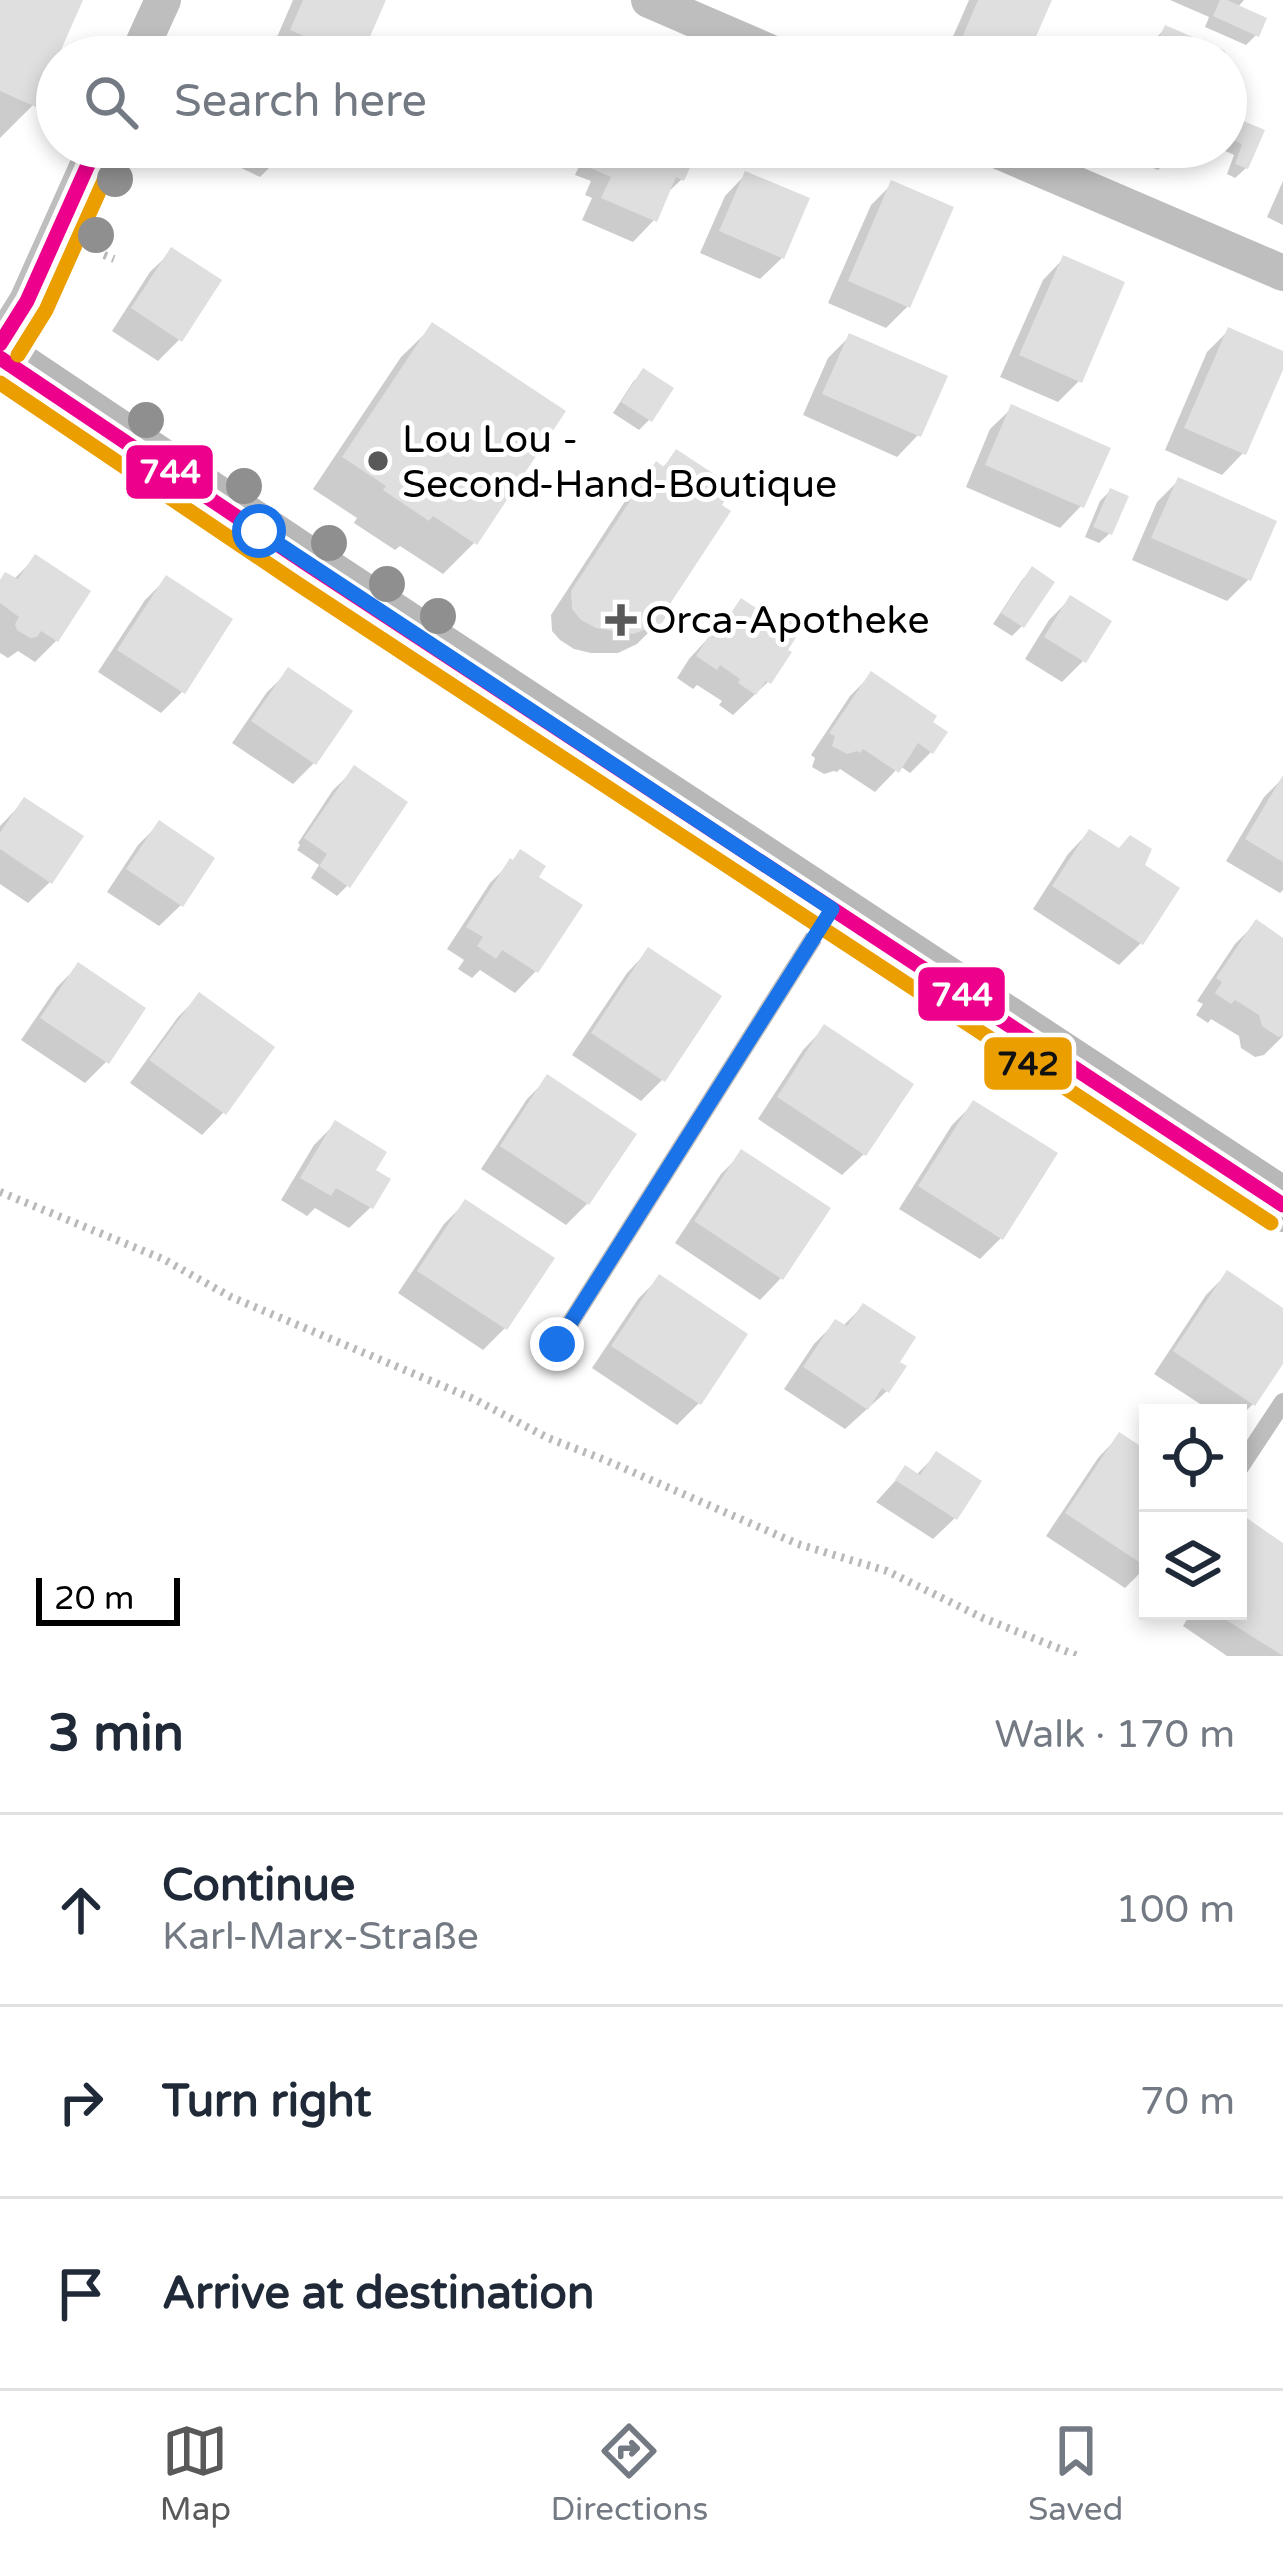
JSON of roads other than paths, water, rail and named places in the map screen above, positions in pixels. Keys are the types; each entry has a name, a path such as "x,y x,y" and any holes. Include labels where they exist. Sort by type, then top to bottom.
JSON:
{"main road":[{"path":"0,358 1283,1205"}],"street":[{"path":"147,36 163,0"},
{"path":"650,0 733,36"},
{"path":"0,344 27,301 87,168"},
{"path":"1038,168 1283,273"}],"lane":[{"path":"557,1344 832,909"},
{"path":"1247,1456 1283,1402"}],"place":[{"name":"Lou Lou - Second-Hand-Boutique","path":"378,461"},
{"name":"Orca-Apotheke","path":"621,620"}]}
